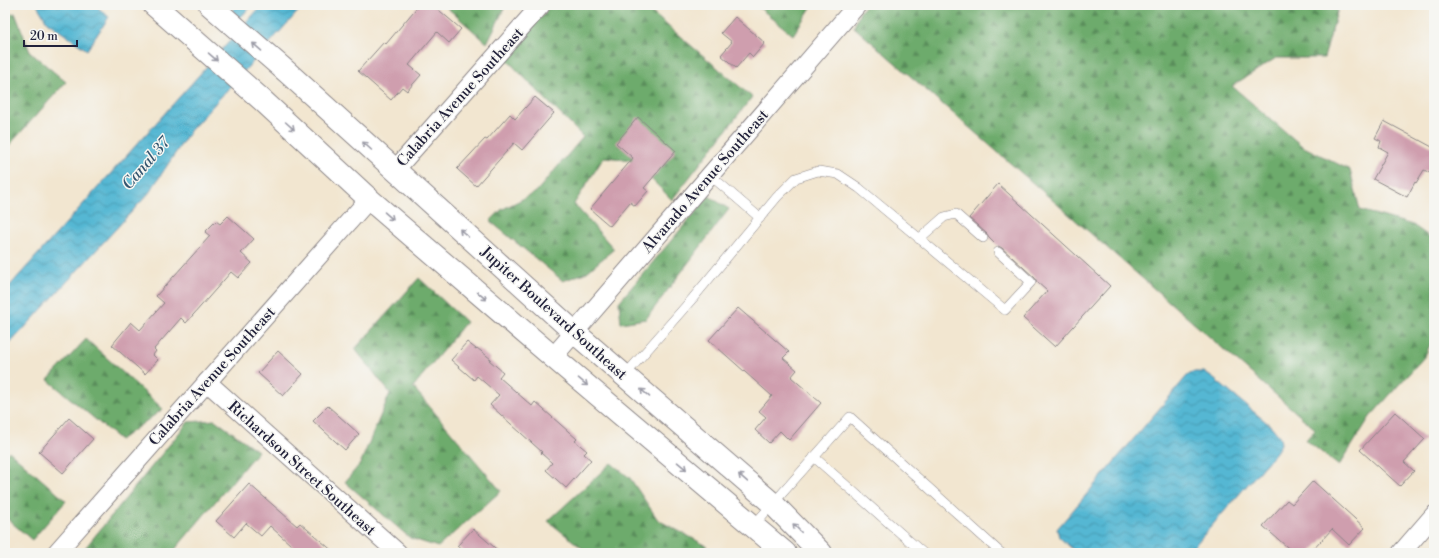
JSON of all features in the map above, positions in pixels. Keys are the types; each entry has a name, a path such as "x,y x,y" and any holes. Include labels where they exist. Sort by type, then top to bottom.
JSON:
{"street":[{"name":"Jupiter Boulevard Southeast","path":"154,5 369,199 785,553"},
{"name":"Jupiter Boulevard Southeast","path":"210,5 287,72 574,332 773,504 821,553"},
{"name":"Calabria Avenue Southeast","path":"395,170 541,5"},
{"name":"Alvarado Avenue Southeast","path":"553,357 857,5"},
{"name":"Calabria Avenue Southeast","path":"56,553 369,199"},
{"name":"Richardson Street Southeast","path":"207,382 398,553"},
{"path":"1401,553 1434,516"}],"lane":[{"path":"625,376 693,298 777,197 796,178 818,171 838,174 858,188 1005,310 1031,282 998,252"},
{"path":"710,176 760,218"},
{"path":"919,239 944,217 956,214 983,238"},
{"path":"753,526 850,417 1001,553"},
{"path":"814,457 923,553"}],"green space":[{"path":"444,5 506,5 487,43"},
{"path":"551,5 643,5 752,97 672,200 632,160 604,157 574,204 614,249 587,272 563,281 490,221 501,210 536,192 583,137 505,58"},
{"path":"756,5 811,5 812,6 793,35"},
{"path":"866,5 1339,5 1324,58 1276,58 1232,86 1302,146 1350,170 1360,210 1413,225 1434,240 1434,336 1425,356 1370,417 1339,466 1306,440 1315,429 854,27 860,12"},
{"path":"15,13 30,52 66,82 5,150 5,15"},
{"path":"709,196 729,209 646,319 621,323 619,302"},
{"path":"419,278 466,322 413,387 501,491 438,547 410,538 345,482 360,464 390,393 355,349"},
{"path":"86,339 163,409 120,440 48,380"},
{"path":"215,420 258,451 172,553 81,553 188,422"},
{"path":"9,451 66,501 32,540 5,517 5,456"},
{"path":"611,463 630,478 658,520 707,546 700,553 588,553 548,521"}],"water":[{"path":"37,5 95,5 109,17 87,50 47,22"},
{"path":"237,5 252,5 240,18 232,11"},
{"name":"Canal 37","path":"262,5 304,5 190,131 149,193 5,349 5,291"},
{"path":"1193,372 1204,372 1271,426 1280,437 1281,444 1276,452 1188,553 1077,553 1059,537 1057,529 1187,376"}],"building":[{"path":"419,5 433,5 461,29 449,43 437,32 409,65 421,75 407,91 402,87 391,100 358,71 384,42 386,44"},
{"path":"735,17 765,43 753,57 749,53 736,68 721,55 732,42 721,33"},
{"path":"535,97 554,113 522,150 514,143 476,186 457,169 485,139 487,140 510,114 515,119"},
{"path":"638,117 676,151 644,188 648,191 635,206 630,202 610,226 590,209 633,158 616,143"},
{"path":"1384,121 1434,148 1434,165 1430,173 1424,170 1416,183 1415,182 1407,197 1373,179 1388,152 1379,147 1381,141 1375,138"},
{"path":"998,184 1110,286 1055,347 1023,318 1047,291 1037,282 1035,278 998,246 969,218"},
{"path":"228,216 254,239 241,253 252,263 238,278 231,272 186,323 181,318 154,349 156,351 153,355 158,360 145,374 112,345 131,322 140,330 164,303 156,296 210,236 205,232 216,221 220,224"},
{"path":"738,308 789,352 783,358 797,370 791,377 821,403 789,440 780,431 769,443 755,430 766,417 759,411 772,396 709,340"},
{"path":"467,342 491,359 489,360 503,372 499,377 532,406 535,402 577,439 575,441 587,451 584,454 591,460 566,488 546,470 552,463 541,453 542,452 490,405 499,395 477,376 474,380 451,360"},
{"path":"278,351 303,374 283,396 258,373"},
{"path":"328,406 359,434 345,450 313,421"},
{"path":"1395,412 1425,439 1404,462 1414,471 1400,486 1360,450"},
{"path":"69,418 93,439 63,473 39,452"},
{"path":"1313,481 1365,528 1349,545 1332,529 1310,553 1294,553 1263,526 1287,500 1292,504"},
{"path":"249,484 297,526 300,523 335,553 300,553 270,526 261,536 246,523 234,537 216,521"},
{"path":"473,529 501,553 465,553 457,546"}]}
